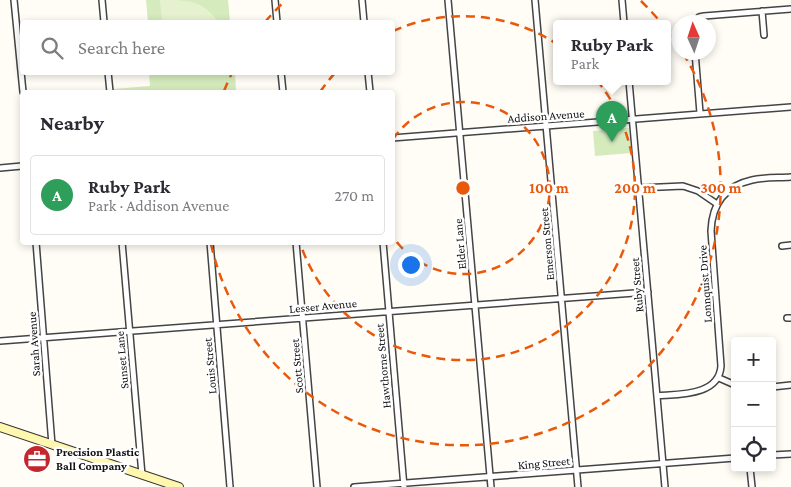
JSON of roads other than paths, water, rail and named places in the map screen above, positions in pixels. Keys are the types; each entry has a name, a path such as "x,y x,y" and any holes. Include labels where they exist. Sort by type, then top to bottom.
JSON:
{"street":[{"path":"14,0 20,61"},
{"path":"102,0 104,20"},
{"path":"275,0 277,20"},
{"path":"362,0 364,20"},
{"name":"Elder Lane","path":"448,0 491,487"},
{"name":"Emerson Street","path":"535,0 578,487"},
{"path":"622,0 624,20"},
{"path":"716,15 791,9"},
{"path":"762,11 764,35"},
{"path":"696,60 700,113"},
{"path":"21,75 23,90"},
{"path":"108,75 110,90"},
{"path":"281,75 283,90"},
{"path":"368,75 370,90"},
{"name":"Ruby Street","path":"629,85 664,487"},
{"name":"Addison Avenue","path":"395,138 791,107"},
{"path":"0,168 20,166"},
{"path":"639,188 683,186 698,191 717,204 726,194 743,183 752,180 791,177"},
{"name":"Lonnquist Drive","path":"717,204 711,231 721,366 719,378"},
{"name":"Sarah Avenue","path":"36,245 52,444"},
{"name":"Sunset Lane","path":"122,245 142,475"},
{"name":"Louis Street","path":"210,245 230,487"},
{"name":"Scott Street","path":"296,245 317,487"},
{"name":"Hawthorne Street","path":"383,245 404,485"},
{"path":"782,246 791,245"},
{"name":"Lesser Avenue","path":"0,341 648,292"},
{"path":"657,396 698,392 719,378 731,383"},
{"path":"776,387 791,385"},
{"path":"0,428 179,487"},
{"path":"776,455 791,454"},
{"name":"King Street","path":"354,487 404,485 731,458"},
{"path":"750,472 752,487"}],"place":[{"name":"Ruby Park","path":"612,142"},
{"name":"Precision Plastic Ball Company","path":"37,459"}]}
